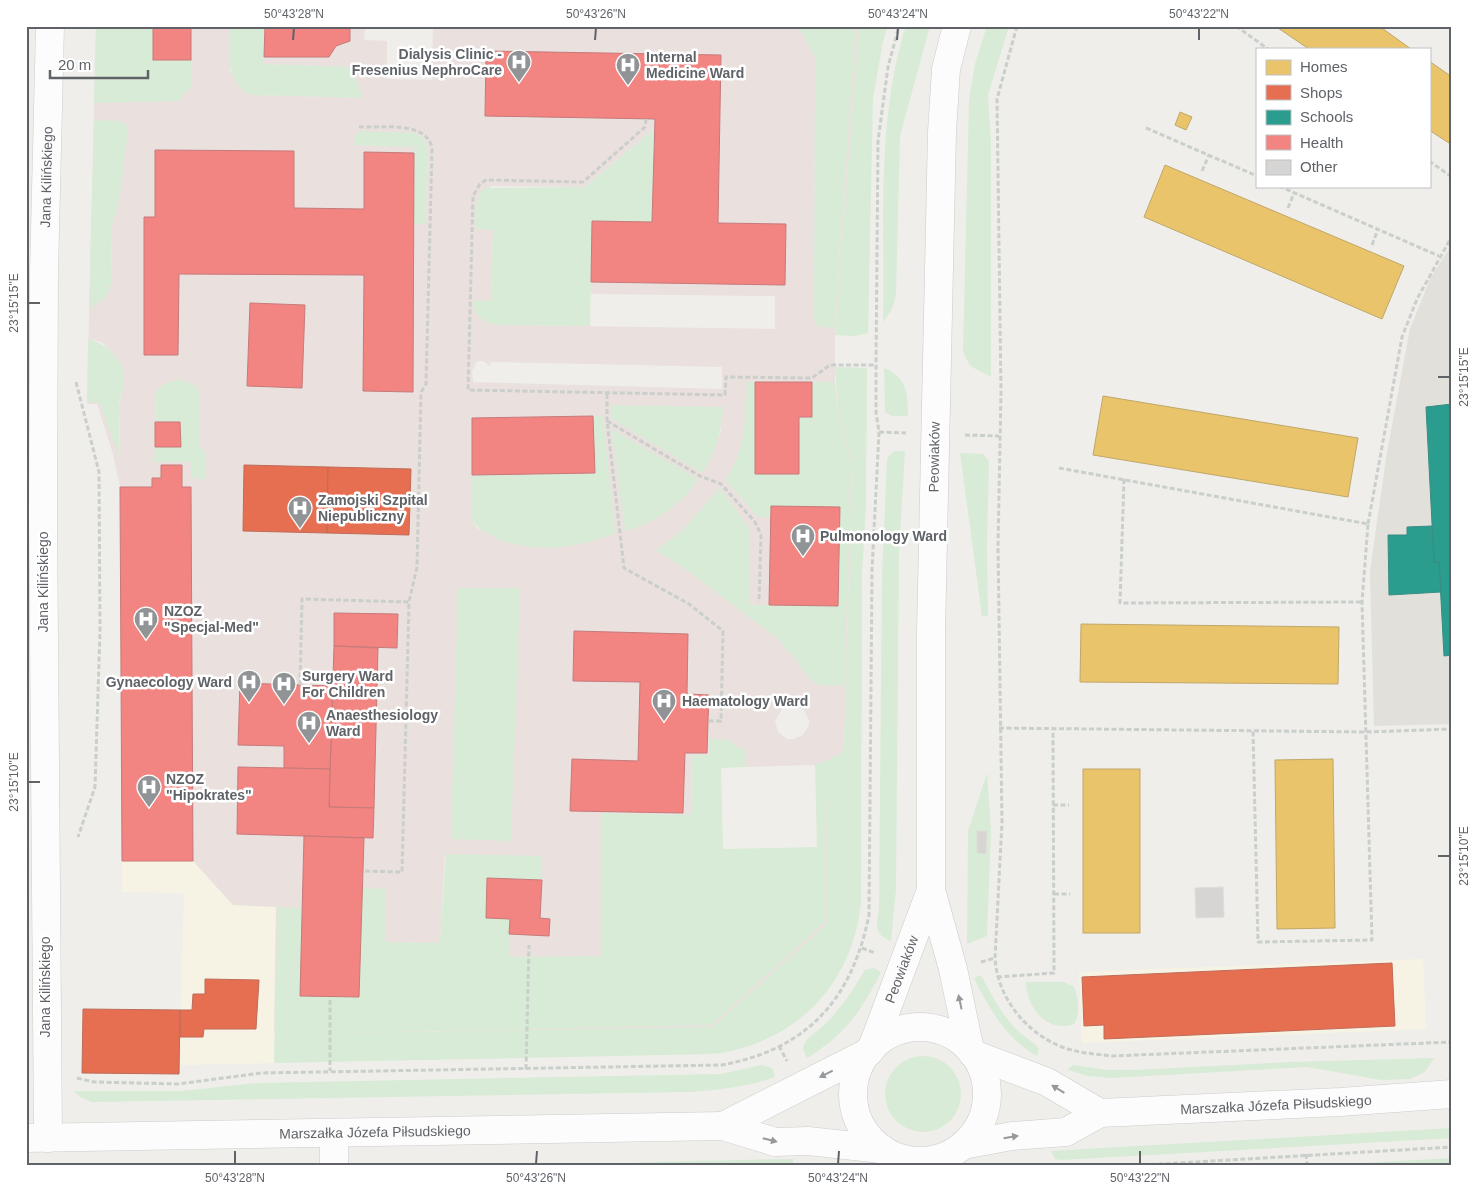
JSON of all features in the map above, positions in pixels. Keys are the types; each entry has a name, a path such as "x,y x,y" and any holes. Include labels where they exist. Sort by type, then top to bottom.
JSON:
{"street":[{"name":"Jana Kilińskiego","path":"37,1138 44,272 50,26"},
{"name":"Peowiaków","path":"956,26 946,70 942,132 931,622 931,890 953,969 972,1052"},
{"name":"Peowiaków","path":"871,1050 931,890"},
{"path":"913,1028 929,1028 944,1032 958,1039 972,1052 981,1066 988,1094 981,1123 958,1153 924,1160 902,1158 889,1155 870,1138 861,1126 856,1111 855,1080 860,1065 871,1050 884,1038 898,1031 913,1028"},
{"name":"Marszałka Józefa Piłsudskiego","path":"724,1126 871,1050"},
{"path":"972,1052 1047,1082 1100,1113"},
{"name":"Marszałka Józefa Piłsudskiego","path":"958,1153 1012,1136 1066,1132 1100,1113 1340,1102 1452,1094"},
{"name":"Marszałka Józefa Piłsudskiego","path":"37,1138 724,1126 775,1142 818,1142 889,1155"},
{"path":"334,1133 334,1165"}],"path":[{"path":"71,1077 94,1082 178,1084 261,1073 708,1066 740,1062 765,1053 796,1037 825,1012 840,994 862,948 869,915 872,570 879,432 876,412 878,142 888,68 899,26"},
{"path":"1016,26 997,99 1001,392 999,436 999,728 1002,822 994,958 997,977 1008,1002 1020,1018 1036,1032 1061,1047 1093,1054 1134,1056 1452,1042"},
{"path":"1236,26 1267,48"},
{"path":"1447,26 1452,30"},
{"path":"646,119 646,127 583,182 486,180 480,184 473,196 468,390 725,396 726,377 812,378 830,365 876,365"},
{"path":"359,127 419,130 429,139 432,149 426,384 421,392 417,566 409,602 402,872 363,871"},
{"path":"1146,128 1256,176"},
{"path":"1202,171 1209,155"},
{"path":"1430,162 1452,177"},
{"path":"1283,188 1439,256"},
{"path":"1288,208 1294,193"},
{"path":"1372,245 1378,229"},
{"path":"1252,731 1258,942 1372,940 1362,602 1368,524 1402,336 1417,299 1439,256 1452,236"},
{"path":"75,377 99,472 100,621 95,787 76,842"},
{"path":"607,394 607,421 624,568 690,604 723,630 721,721 708,721"},
{"path":"607,421 700,476 721,484 754,522 761,535 759,602"},
{"path":"879,432 907,433"},
{"path":"962,434 999,436"},
{"path":"1059,468 1368,524"},
{"path":"1124,480 1120,603 1362,602"},
{"path":"300,685 302,600 409,602"},
{"path":"999,728 1366,732 1452,729"},
{"path":"997,977 1054,973 1053,729"},
{"path":"1053,805 1069,805"},
{"path":"1054,894 1070,894"},
{"path":"526,1069 529,945"},
{"path":"330,1000 330,1071"},
{"path":"1142,1165 1452,1147"},
{"path":"1306,1154 1307,1165"}],"shaded area":[{"name":"Zamojski Szpital Niepubliczny","path":"96,26 230,26 230,71 245,92 252,95 362,98 350,67 264,64 265,26 365,26 364,40 387,41 387,79 432,80 433,26 798,26 815,56 814,319 834,327 856,26 859,26 835,335 835,382 838,408 852,461 844,751 828,760 828,923 712,1027 274,1034 274,1033 276,907 233,905 193,861 122,861 120,487 113,454 97,404 87,404","holes":["95,120 128,129 120,194 112,227 111,284","654,129 652,222 592,221 591,294 775,296 775,329 500,325 486,322 474,301 491,302 493,230 476,229 490,186 585,187","416,133 425,140 428,151 425,224 413,223 414,146 354,145","89,339 101,342 114,354 122,368 124,381 119,406 120,458 100,403","477,361 483,361 490,366 491,362 722,367 722,389 473,382 472,371","755,382 755,474 799,474 799,417 812,417 833,382 837,408 839,507 771,506 733,468 742,444","164,384 198,389 200,447 181,447 180,422 155,422 156,391","611,406 722,407 721,431 718,438","595,473 615,533 600,539 569,546 516,544 502,541 477,528 472,518","720,489 749,528 749,605 838,606 840,518 844,686 818,685 808,677 795,658 777,638 684,568 657,551 682,531","794,705 804,710 809,720 809,725 803,735 787,739 778,732 775,721 783,707","710,739 745,750 745,767 815,765 827,760 825,922 274,1033 300,996 359,997 385,889 384,942 440,943 445,854 542,880 487,878 486,918 510,919 510,957 603,957 603,813 691,815 692,755 710,755"]},
{"path":"1452,244 1452,724 1374,726 1370,571 1387,452 1410,329 1430,279"},
{"path":"122,861 193,861 233,905 276,907 274,1063 179,1065 184,893 122,892"},
{"path":"1423,959 1426,1029 1082,1043 1079,972"}],"green space":[{"path":"96,26 153,26 153,60 191,60 191,87 178,101 94,103"},
{"path":"230,26 265,26 264,64 350,67 363,98 252,95 236,83 232,75 229,56"},
{"path":"798,26 856,26 834,328 816,326 814,319 815,56"},
{"path":"859,26 888,26 883,41 873,99 868,333 855,336 835,335"},
{"path":"906,26 930,26 900,136 896,295 892,309 883,322 883,210 886,135 896,61"},
{"path":"987,26 1009,26 988,95 991,142 991,377 970,366 963,352 969,100 975,64"},
{"path":"94,120 119,121 125,123 128,129 120,194 112,227 111,284 106,297 89,309"},
{"path":"654,129 652,222 592,221 590,326 500,325 481,319 475,311 473,301 491,301 493,230 476,229 477,202 484,188 585,187"},
{"path":"362,131 416,133 425,140 428,151 425,224 413,224 414,147 354,145 355,135"},
{"path":"88,339 110,350 116,356 123,370 123,390 119,401 120,460 100,403 87,402"},
{"path":"835,367 867,368 866,506 862,573 861,903 855,933 846,960 832,985 814,1006 793,1024 769,1038 742,1048 712,1054 274,1063 278,907 303,908 300,995 359,997 362,888 386,889 385,942 440,943 446,854 541,856 542,880 487,878 486,917 510,919 510,957 602,956 602,813 691,815 692,755 710,755 710,739 727,740 745,751 745,767 721,768 723,849 817,847 815,765 827,760 825,922 711,1025 341,1033 712,1027 828,923 828,760 844,751 852,461 838,408"},
{"path":"884,368 897,376 905,387 908,416 892,416 885,412"},
{"path":"177,380 191,384 197,388 200,395 200,447 206,453 206,479 191,478 192,462 154,462 155,447 181,446 180,422 155,422 156,391 164,384"},
{"path":"747,381 755,382 755,474 799,474 799,417 812,417 812,382 834,382 837,408 851,462 844,686 818,685 808,677 795,658 777,638 684,568 656,550 682,531 720,488 749,528 749,605 837,606 839,507 771,506 771,517 758,517 726,480 738,456 744,432"},
{"path":"611,405 723,407 717,442 711,458 702,473 612,419"},
{"path":"593,416 603,416 615,533 571,546 539,548 508,543 477,526 473,521 471,512 472,475 595,473"},
{"path":"612,429 698,479 684,497 666,512 647,523 625,531"},
{"path":"894,451 905,451 899,551 896,889 891,941 878,932 877,924 879,908 882,577 887,458"},
{"path":"960,453 983,454 989,461 988,616 982,616"},
{"path":"458,588 520,588 511,841 451,839"},
{"path":"987,773 991,831 987,936 967,944 968,831"},
{"path":"873,968 881,972 867,998 851,1021 832,1040 807,1058 803,1049 806,1042 835,1013 865,970"},
{"path":"981,975 1005,1016 1018,1031 1039,1049 1037,1056 1016,1041 992,1011 974,978"},
{"path":"1026,982 1063,982 1073,986 1077,994 1078,1005 1074,1024 1055,1025 1040,1015 1030,1000"},
{"path":"923,1056 937,1059 950,1067 958,1080 961,1094 958,1108 950,1121 937,1129 923,1132 909,1129 896,1121 888,1108 885,1094 888,1080 896,1067 909,1059"},
{"path":"1434,1058 1425,1072 1410,1079 1381,1080 1307,1067 1112,1078 1089,1076 1067,1070 1073,1065 1108,1070 1134,1070 1292,1062"},
{"path":"762,1065 772,1068 775,1077 733,1088 689,1092 92,1102 80,1097 74,1091 182,1091 257,1083 720,1074"},
{"path":"1452,1128 1452,1138 1061,1160 1055,1159 1051,1151"},
{"path":"1452,1158 1452,1165 1326,1165"},
{"path":"793,1159 793,1165 625,1165 644,1162"}],"building: Homes":[{"path":"1275,26 1379,26 1410,48 1308,48"},
{"path":"1430,62 1452,77 1452,145 1430,131"},
{"path":"1180,112 1192,117 1186,130 1175,125"},
{"path":"1165,165 1404,266 1382,319 1144,217"},
{"path":"1103,396 1358,438 1348,497 1093,455"},
{"path":"1081,624 1339,627 1338,684 1080,682"},
{"path":"1333,759 1335,928 1277,929 1275,760"},
{"path":"1083,769 1140,769 1140,933 1083,933"}],"building: Shops":[{"path":"244,465 328,467 327,533 243,531"},
{"path":"328,467 411,469 409,535 327,533"},
{"path":"1392,963 1395,1026 1104,1039 1104,1025 1084,1026 1082,977"},
{"path":"205,979 259,980 256,1029 204,1029 203,1037 180,1037 180,1010 192,1010 193,994 205,994"},
{"path":"83,1009 180,1010 179,1074 82,1073"}],"building: Schools":[{"path":"1452,404 1452,655 1444,656 1439,562 1434,562 1426,407"},
{"path":"1432,526 1434,562 1439,562 1441,592 1389,595 1388,535 1407,535 1407,527"}],"building: Health":[{"path":"153,26 191,26 191,60 153,60"},
{"path":"265,26 350,26 350,41 336,46 329,57 264,57"},
{"path":"486,51 721,55 718,223 786,224 785,285 591,282 592,221 652,222 655,119 485,116"},
{"path":"155,150 294,151 294,208 364,209 364,152 414,153 413,392 363,391 364,275 179,274 178,355 144,355 144,217 155,217"},
{"path":"250,303 305,305 302,388 247,386"},
{"path":"755,382 812,382 812,417 799,417 799,474 755,474"},
{"path":"593,416 595,473 472,475 472,418"},
{"path":"155,422 180,422 181,447 155,447"},
{"path":"161,465 182,465 182,487 191,487 193,861 122,861 120,487 152,487 152,478 161,478"},
{"path":"771,506 840,507 838,606 769,605"},
{"path":"334,613 398,614 397,648 334,646"},
{"path":"574,631 688,634 687,694 709,695 707,753 685,753 683,813 570,811 572,759 638,761 640,682 573,681"},
{"path":"334,646 378,648 374,808 329,807"},
{"path":"240,683 333,686 330,769 284,768 284,746 238,745"},
{"path":"238,767 330,769 329,807 374,808 373,838 237,834"},
{"path":"304,836 364,838 359,997 300,996"},
{"path":"487,878 542,880 540,918 550,919 549,936 509,934 510,919 486,918"}],"building: Other":[{"path":"977,831 987,831 986,854 977,853"},
{"path":"1223,887 1224,917 1196,918 1195,888"}],"place":[{"name":"Dialysis Clinic - Fresenius NephroCare","path":"519,83"},
{"name":"Internal Medicine Ward","path":"628,86"},
{"name":"Zamojski Szpital Niepubliczny","path":"300,529"},
{"name":"Pulmonology Ward","path":"803,557"},
{"name":"NZOZ \"Specjal-Med\"","path":"146,640"},
{"name":"Gynaecology Ward","path":"249,703"},
{"name":"Surgery Ward For Children","path":"284,705"},
{"name":"Haematology Ward","path":"664,722"},
{"name":"Anaesthesiology Ward","path":"309,744"},
{"name":"NZOZ \"Hipokrates\"","path":"149,808"}]}
